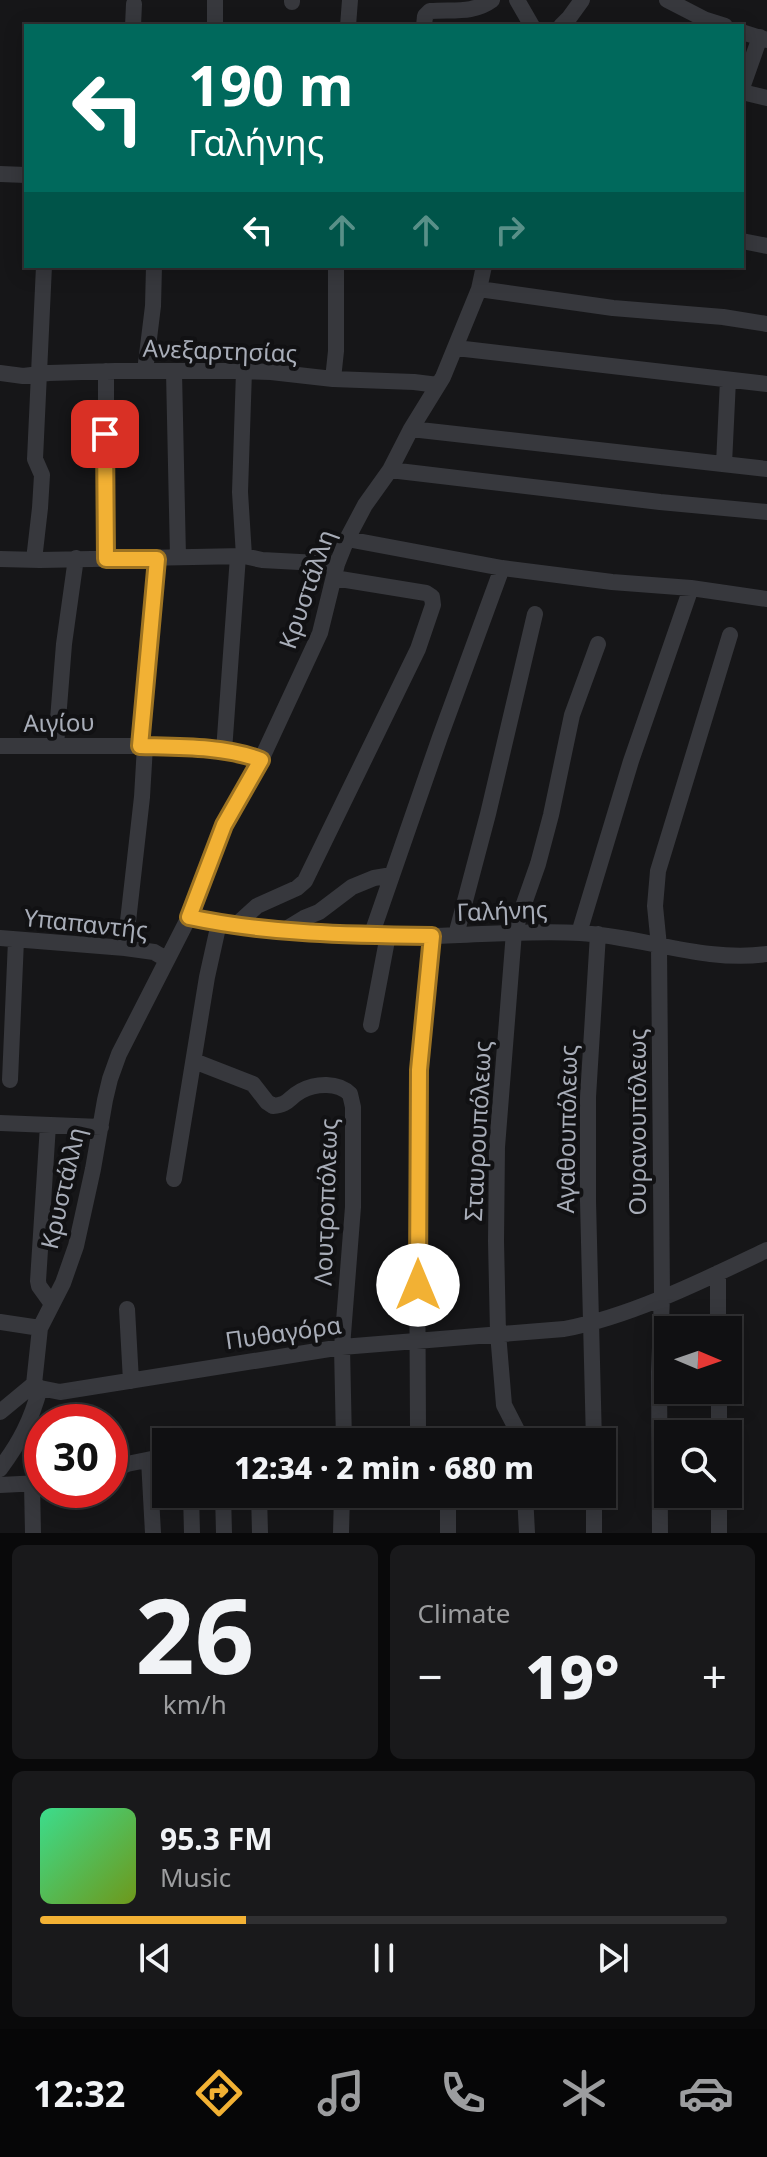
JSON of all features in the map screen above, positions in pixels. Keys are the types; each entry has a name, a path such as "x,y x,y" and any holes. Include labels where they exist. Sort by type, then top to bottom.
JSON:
{"street":[{"path":"215,0 215,24"},
{"path":"348,24 350,0"},
{"path":"424,24 425,16 430,11 475,9 492,0"},
{"path":"517,0 531,24"},
{"path":"565,22 582,0"},
{"path":"667,0 719,24"},
{"path":"133,24 134,4"},
{"path":"744,33 764,39 744,85"},
{"path":"744,91 767,98"},
{"path":"0,174 24,175"},
{"path":"744,241 767,246"},
{"path":"34,560 42,475 35,459 44,268"},
{"path":"145,371 154,268"},
{"path":"333,379 336,268"},
{"name":"Κρυστάλλη","path":"0,1469 18,1445 32,1416 40,1328 63,1283 76,1246 110,1079 119,1054 189,917 224,825 261,760 320,633 335,571 347,539 438,385 479,289 484,268"},
{"path":"479,289 613,308 723,317 767,324"},
{"path":"456,348 767,384"},
{"path":"106,371 106,559"},
{"name":"Ανεξαρτησίας","path":"0,373 23,376 106,371 244,371 438,385"},
{"path":"224,751 241,556 244,371"},
{"path":"174,372 178,557"},
{"path":"724,464 728,380"},
{"path":"411,429 767,469"},
{"path":"390,470 767,512"},
{"path":"347,539 502,568 767,599"},
{"path":"0,558 241,556 335,571 432,597 433,605 418,649 305,881 227,925 207,977 174,1179"},
{"path":"56,745 64,644 76,558"},
{"path":"125,948 142,797 142,746 157,559"},
{"path":"371,936 502,568"},
{"path":"579,933 631,761 691,588"},
{"path":"456,935 535,614"},
{"name":"Ουρανουπόλεως","path":"660,1533 662,1297 659,946 655,906 658,871 730,635"},
{"name":"Σταυρουπόλεως","path":"515,1428 504,1407 498,1333 496,1241 497,1147 514,932 538,864 572,715 598,644"},
{"name":"Αιγίου","path":"1,747 142,746 224,751 261,760"},
{"path":"286,929 319,912 352,887 392,875"},
{"name":"Γαλήνης","path":"189,917 227,925 371,936 514,932 598,934 715,955 767,954"},
{"name":"Αγαθουπόλεως","path":"594,1428 588,1097 598,934"},
{"path":"371,1025 388,935"},
{"path":"418,1428 419,1070 432,936"},
{"path":"8,939 6,1029 10,1080"},
{"name":"Υπαπαντής","path":"8,939 125,948 154,952 166,959"},
{"name":"Λουτροπόλεως","path":"194,1061 253,1084 273,1106 286,1104 304,1089 328,1085 340,1086 350,1094 353,1107 353,1207 342,1347 344,1428"},
{"path":"0,1123 101,1127"},
{"path":"48,1125 38,1285 52,1304"},
{"name":"Πυθαγόρα","path":"37,1386 60,1392 342,1347 564,1329 592,1324 767,1250"},
{"path":"718,1273 718,1316"},
{"path":"127,1309 131,1381"},
{"path":"0,1322 40,1328"},
{"path":"0,1412 37,1386"},
{"path":"128,1464 152,1459"},
{"path":"0,1485 24,1484"},
{"path":"33,1533 35,1508"},
{"path":"153,1533 155,1508"},
{"path":"191,1508 192,1533"},
{"path":"223,1508 224,1533"},
{"path":"259,1508 260,1533"},
{"path":"341,1533 342,1508"},
{"path":"448,1508 448,1533"},
{"path":"526,1508 527,1533"},
{"path":"594,1508 594,1533"},
{"path":"719,1508 719,1533"}],"route":[{"path":"105,434 106,559 157,559 140,746 224,751 261,760 224,825 189,917 235,926 371,936 432,936 419,1070 418,1285"}]}
